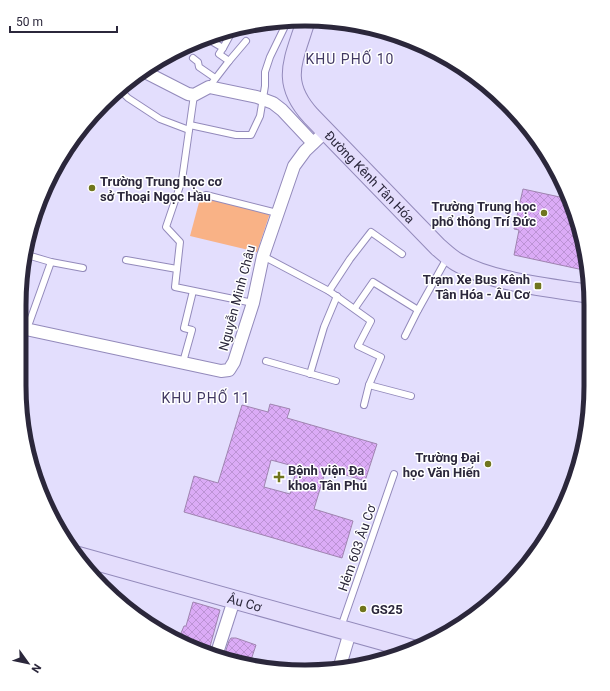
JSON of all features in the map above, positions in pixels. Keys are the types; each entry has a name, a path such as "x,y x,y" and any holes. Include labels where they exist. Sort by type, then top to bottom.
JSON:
{"street":[{"name":"Đường Kênh Tân Hóa","path":"304,26 292,69 293,89 319,138 448,256 460,264 474,270 502,278 538,286 583,293"},
{"path":"149,74 188,94 194,95 212,82 263,99 278,106 319,138"},
{"name":"Nguyễn Minh Châu","path":"26,328 221,371 229,370 234,362 252,303 263,256 297,160 319,138"},
{"name":"Âu Cơ","path":"86,558 406,646"},
{"path":"218,651 234,600"},
{"path":"339,663 345,630"}],"lane":[{"path":"123,93 128,98 160,118 189,127 236,135 251,135 260,116 265,72 285,27"},
{"path":"229,37 219,54 229,60"},
{"path":"193,58 198,62 199,67 212,82 246,41"},
{"path":"213,42 223,48"},
{"path":"194,95 182,180 166,227 180,242 175,287 252,303"},
{"path":"206,195 277,213"},
{"path":"329,291 350,259 371,232 402,254"},
{"path":"30,256 51,262 83,268"},
{"path":"263,256 329,291 355,308 371,321 358,346 381,357 369,385 364,405"},
{"path":"405,336 448,256"},
{"path":"126,260 177,269"},
{"path":"26,323 51,262"},
{"path":"355,308 373,282 418,310"},
{"path":"183,362 192,330 184,328 193,291"},
{"path":"310,374 324,327 337,296"},
{"path":"266,361 336,382"},
{"path":"369,385 411,396"},
{"name":"Hẻm 603 Âu Cơ","path":"345,630 394,474"}],"shaded area":[{"path":"201,195 270,213 257,252 190,236"}],"building":[{"path":"523,189 563,198 579,251 582,270 514,255 519,230 514,229"},
{"path":"270,404 290,409 287,418 377,444 365,481 326,469 314,509 353,521 342,558 184,512 194,476 218,483 242,405 268,412","holes":["271,460 297,467 290,494 264,487"]},
{"path":"193,602 220,610 210,648 180,635 184,626 186,626"},
{"path":"231,638 236,638 256,645 251,660 225,653"}],"place":[{"name":"Trường Trung học cơ sở Thoại Ngọc Hầu","path":"92,188"},
{"name":"Trường Trung học phổ thông Trí Đức","path":"544,213"},
{"name":"Trạm Xe Bus Kênh Tân Hóa - Âu Cơ","path":"538,286"},
{"name":"Trường Đại học Văn Hiến","path":"488,464"},
{"name":"Bệnh viện Đa khoa Tân Phú","path":"279,477"},
{"name":"GS25","path":"363,609"}],"district":[{"name":"KHU PHỐ 10","path":"350,59"},
{"name":"KHU PHỐ 11","path":"206,398"}]}
